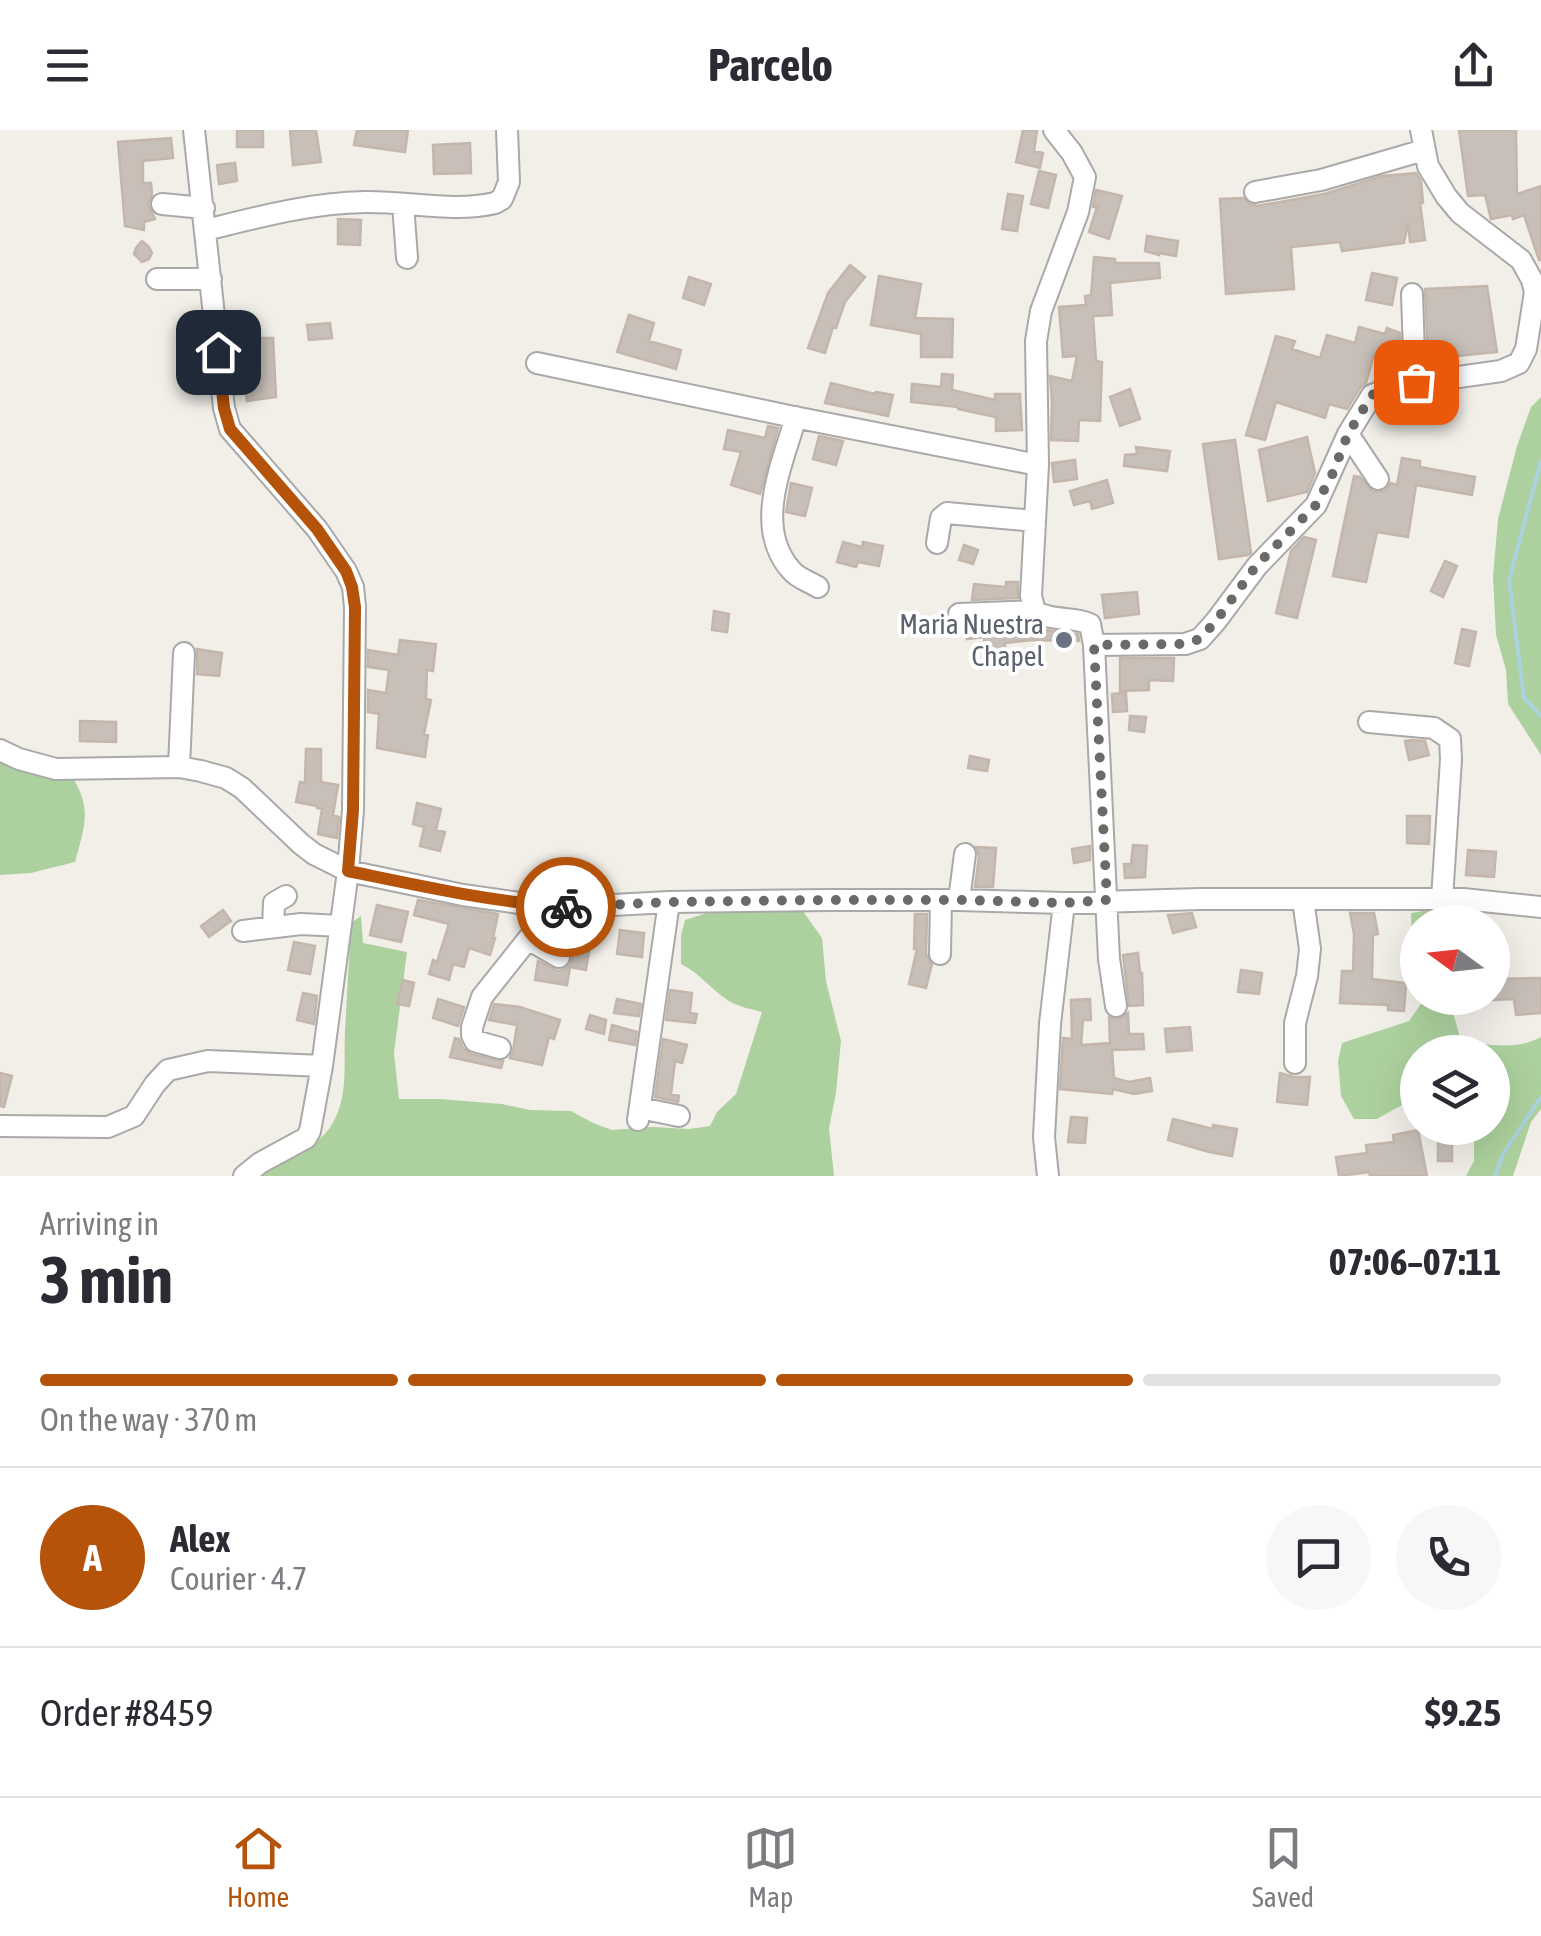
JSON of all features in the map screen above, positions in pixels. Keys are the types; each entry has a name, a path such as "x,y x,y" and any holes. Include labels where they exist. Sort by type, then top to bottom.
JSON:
{"street":[{"path":"194,130 223,398 230,429 317,529 346,571 355,607 353,810 348,871 310,1131 306,1138 244,1176"},
{"path":"162,204 205,219 365,202 487,205 502,199 509,182 508,130"},
{"path":"1035,612 1031,596 1038,465 1036,341 1041,311 1068,244 1085,176 1054,130"},
{"path":"1094,645 1184,644 1200,639 1256,566 1316,505 1348,434 1372,395 1416,382 1502,371 1519,363 1526,348 1535,292 1522,260 1460,213 1428,166 1423,140 1322,180 1256,192"},
{"path":"403,204 407,258"},
{"path":"157,279 211,279"},
{"path":"1412,294 1416,382"},
{"path":"223,398 240,381 243,360"},
{"path":"537,363 1038,465"},
{"path":"223,398 247,405"},
{"path":"796,418 774,494 772,538 792,572 818,588"},
{"path":"1348,434 1378,479"},
{"path":"938,543 940,518 947,513 1035,521"},
{"path":"959,614 1035,612 1090,624 1109,959 1116,1006"},
{"path":"179,767 184,653"},
{"path":"1368,722 1434,728 1450,738 1442,899"},
{"path":"0,750 18,759 56,768 179,767 226,778 242,788 300,844 348,871 463,895 550,906 1464,898 1541,907"},
{"path":"940,954 950,900 965,854"},
{"path":"273,927 274,903 286,896"},
{"path":"1296,1063 1295,1023 1310,949 1302,900"},
{"path":"669,902 639,1114 679,1116"},
{"path":"1056,1176 1048,1176 1044,1137 1050,1024 1064,903"},
{"path":"500,1048 476,1041 472,1036 482,997 550,906"},
{"path":"243,931 301,924 341,926"},
{"path":"528,939 559,957"},
{"path":"0,1126 108,1127 134,1116 168,1070 208,1061 322,1066"}],"green space":[{"path":"1541,397 1541,755 1508,704 1506,670 1496,635 1493,576 1498,519 1517,446 1531,407"},
{"path":"0,755 74,780 85,810 75,862 31,873 0,875"},
{"path":"729,906 800,907 822,938 826,981 841,1041 829,1128 834,1176 259,1176 315,1142 336,1118 344,1082 351,923 361,916 363,943 407,952 394,1053 399,1099 571,1111 612,1130 710,1126 717,1112 736,1094 762,1012 729,1001 681,964 681,935 685,920"},
{"path":"1413,1015 1454,1015 1459,1035 1400,1035 1400,1106 1377,1119 1354,1119 1341,1096 1338,1061 1342,1043 1409,1021"},
{"path":"1541,1037 1541,1109 1531,1122 1513,1176 1466,1176 1474,1161 1474,1145 1510,1145 1510,1045"}],"building":[{"path":"237,130 263,130 263,147 237,147"},
{"path":"290,130 316,130 321,162 293,165"},
{"path":"357,130 408,130 405,152 354,145"},
{"path":"1023,130 1037,130 1034,151 1043,153 1040,168 1016,162"},
{"path":"1459,130 1516,130 1517,194 1541,186 1541,260 1524,215 1491,219 1485,195 1468,196"},
{"path":"171,138 173,158 143,161 143,183 151,183 148,204 155,219 144,222 144,230 125,226 118,142"},
{"path":"470,143 471,173 434,174 433,145"},
{"path":"235,163 237,181 219,184 217,165"},
{"path":"1039,171 1056,175 1048,208 1031,204"},
{"path":"1416,173 1421,181 1425,240 1410,242 1408,223 1404,243 1342,251 1340,242 1291,247 1294,289 1226,294 1220,199 1243,198 1257,206 1324,194 1382,176"},
{"path":"1096,190 1122,196 1109,239 1089,232 1097,207 1093,207"},
{"path":"1008,194 1023,196 1017,231 1002,229"},
{"path":"338,219 361,220 360,245 338,244"},
{"path":"1147,236 1178,241 1176,256 1145,251"},
{"path":"142,241 152,253 142,262 134,254"},
{"path":"1094,257 1115,259 1115,263 1159,263 1160,278 1110,283 1112,315 1093,316 1096,361 1102,362 1100,421 1079,420 1078,441 1051,440 1050,376 1072,381 1077,356 1063,357 1059,307 1086,305 1085,296 1091,295"},
{"path":"850,265 865,277 845,302 825,353 808,348 828,293"},
{"path":"1372,273 1397,278 1392,305 1366,300"},
{"path":"879,276 921,284 915,318 953,319 952,357 921,357 921,334 871,325"},
{"path":"689,277 711,284 704,305 683,298"},
{"path":"1487,286 1497,352 1428,359 1425,289"},
{"path":"629,315 654,323 649,341 681,350 676,369 617,352"},
{"path":"330,323 332,338 309,340 307,325"},
{"path":"1359,327 1385,334 1387,328 1400,333 1397,364 1374,355 1366,383 1347,409 1329,404 1325,418 1276,402 1265,440 1246,435 1276,336 1295,341 1292,349 1320,358 1327,335 1355,343"},
{"path":"243,338 273,338 276,397 247,401 257,362 253,350 244,346"},
{"path":"942,374 953,375 952,390 995,400 995,394 1020,394 1022,430 996,431 996,417 958,407 911,402 912,384 941,387"},
{"path":"831,383 893,395 888,416 825,403"},
{"path":"1130,389 1140,419 1120,426 1110,397"},
{"path":"1405,399 1408,411 1389,416 1386,404"},
{"path":"768,426 778,428 760,494 731,485 741,452 724,449 728,430 765,438"},
{"path":"819,436 843,441 836,465 813,459"},
{"path":"1307,437 1315,473 1307,492 1268,501 1259,450"},
{"path":"1235,440 1251,553 1219,559 1203,444"},
{"path":"1136,447 1170,451 1167,471 1124,466 1125,455 1137,454"},
{"path":"1402,458 1420,461 1420,467 1475,477 1472,495 1416,485 1408,537 1377,532 1366,582 1333,576 1354,476 1360,477 1373,492 1385,491 1391,483 1397,485"},
{"path":"1075,460 1077,479 1054,482 1052,463"},
{"path":"1107,480 1113,503 1092,509 1090,501 1074,505 1070,491"},
{"path":"791,483 812,488 805,516 786,512"},
{"path":"1304,537 1316,540 1297,618 1276,613 1291,551"},
{"path":"843,542 862,547 863,542 883,546 879,566 858,562 856,567 837,562"},
{"path":"964,545 978,550 973,564 959,560"},
{"path":"1445,561 1457,566 1443,597 1431,591"},
{"path":"1006,582 1018,582 1018,598 972,600 974,584 1006,587"},
{"path":"1137,592 1139,614 1105,618 1102,595"},
{"path":"714,611 729,614 727,632 712,630"},
{"path":"1032,625 1078,634 1079,641 1005,643 1006,665 987,667 984,637 967,639 966,627"},
{"path":"1462,629 1476,632 1469,666 1455,663"},
{"path":"400,640 436,644 433,671 427,670 426,699 431,700 424,734 428,735 425,757 377,748 379,714 368,712 368,690 386,693 389,670 368,667 368,650 398,655"},
{"path":"197,649 222,653 219,676 197,674"},
{"path":"1120,658 1174,658 1173,681 1149,680 1149,690 1120,691"},
{"path":"1126,693 1127,711 1113,712 1112,694"},
{"path":"1130,716 1146,717 1144,732 1129,730"},
{"path":"80,721 116,722 116,742 80,741"},
{"path":"1405,741 1425,741 1429,755 1409,760"},
{"path":"306,749 321,749 321,782 338,785 333,815 339,817 337,838 318,834 322,809 296,802 300,782 305,783"},
{"path":"970,756 989,760 987,771 968,768"},
{"path":"417,803 441,809 436,830 445,832 440,851 420,846 424,827 413,824"},
{"path":"1407,816 1430,816 1429,844 1407,843"},
{"path":"1133,845 1147,846 1145,877 1125,878 1124,864 1131,864"},
{"path":"1090,846 1090,860 1074,863 1072,849"},
{"path":"976,847 996,848 993,887 975,887 979,856"},
{"path":"1468,850 1496,852 1494,877 1466,875"},
{"path":"418,900 498,914 490,955 469,948 464,967 453,964 449,980 429,974 449,924 414,915"},
{"path":"377,905 408,912 401,942 370,935"},
{"path":"223,910 231,921 209,937 201,926"},
{"path":"1192,913 1196,927 1173,933 1168,915"},
{"path":"1350,913 1374,913 1378,934 1373,935 1372,979 1400,982 1400,1011 1388,1010 1388,1005 1340,1003 1342,971 1353,971"},
{"path":"915,914 927,914 926,954 932,964 926,988 909,984 917,949"},
{"path":"620,930 644,933 642,957 617,954"},
{"path":"568,940 590,944 586,970 570,967 567,985 535,980 538,961 558,971 570,965 573,956"},
{"path":"294,942 315,946 310,974 288,970"},
{"path":"1138,953 1143,1005 1129,1006 1123,955"},
{"path":"1241,970 1262,973 1259,994 1238,992"},
{"path":"1541,978 1541,1013 1516,1015 1514,999 1510,999 1510,979"},
{"path":"403,980 414,983 409,1006 397,1004"},
{"path":"670,990 692,993 690,1013 697,1014 695,1023 666,1020"},
{"path":"303,993 317,996 314,1024 297,1020"},
{"path":"438,999 464,1007 458,1026 433,1018"},
{"path":"617,999 641,1004 639,1016 614,1013"},
{"path":"1090,999 1091,1020 1083,1020 1081,1045 1110,1043 1109,1017 1119,1019 1128,1013 1129,1034 1143,1034 1144,1049 1112,1050 1114,1078 1129,1082 1150,1078 1152,1091 1134,1094 1113,1089 1112,1094 1060,1089 1063,1038 1072,1039 1071,1000"},
{"path":"494,1004 520,1007 560,1020 554,1039 549,1037 542,1065 510,1058 517,1025 489,1020"},
{"path":"590,1015 606,1020 604,1034 586,1029"},
{"path":"612,1025 637,1032 635,1045 609,1040"},
{"path":"1190,1027 1192,1050 1167,1052 1165,1029"},
{"path":"455,1038 471,1054 503,1061 501,1068 450,1057"},
{"path":"663,1039 687,1045 682,1063 675,1061 671,1094 679,1096 678,1102 655,1097"},
{"path":"0,1073 12,1076 4,1107 0,1106"},
{"path":"1280,1073 1310,1077 1307,1105 1277,1102"},
{"path":"1071,1117 1087,1118 1085,1143 1068,1142"},
{"path":"1173,1119 1213,1129 1213,1125 1237,1129 1232,1156 1168,1140"},
{"path":"1400,1134 1400,1145 1421,1145 1427,1176 1370,1176 1369,1172 1339,1176 1336,1157 1367,1153 1366,1145 1394,1142 1393,1135"},
{"path":"1438,1145 1452,1145 1452,1161 1438,1161"}],"waterway":[{"path":"1541,461 1509,580 1524,698 1541,716"},
{"path":"1495,1176 1503,1154 1541,1097"}],"way so far":[{"path":"566,907 669,902 1107,900 1094,645 1184,644 1200,639 1256,566 1316,505 1348,434 1372,395 1416,382"}],"place":[{"name":"Maria Nuestra Chapel","path":"1064,640"}],"route":[{"path":"218,352 230,429 317,529 346,571 352,587 353,810 348,871 463,895 566,907"}]}
